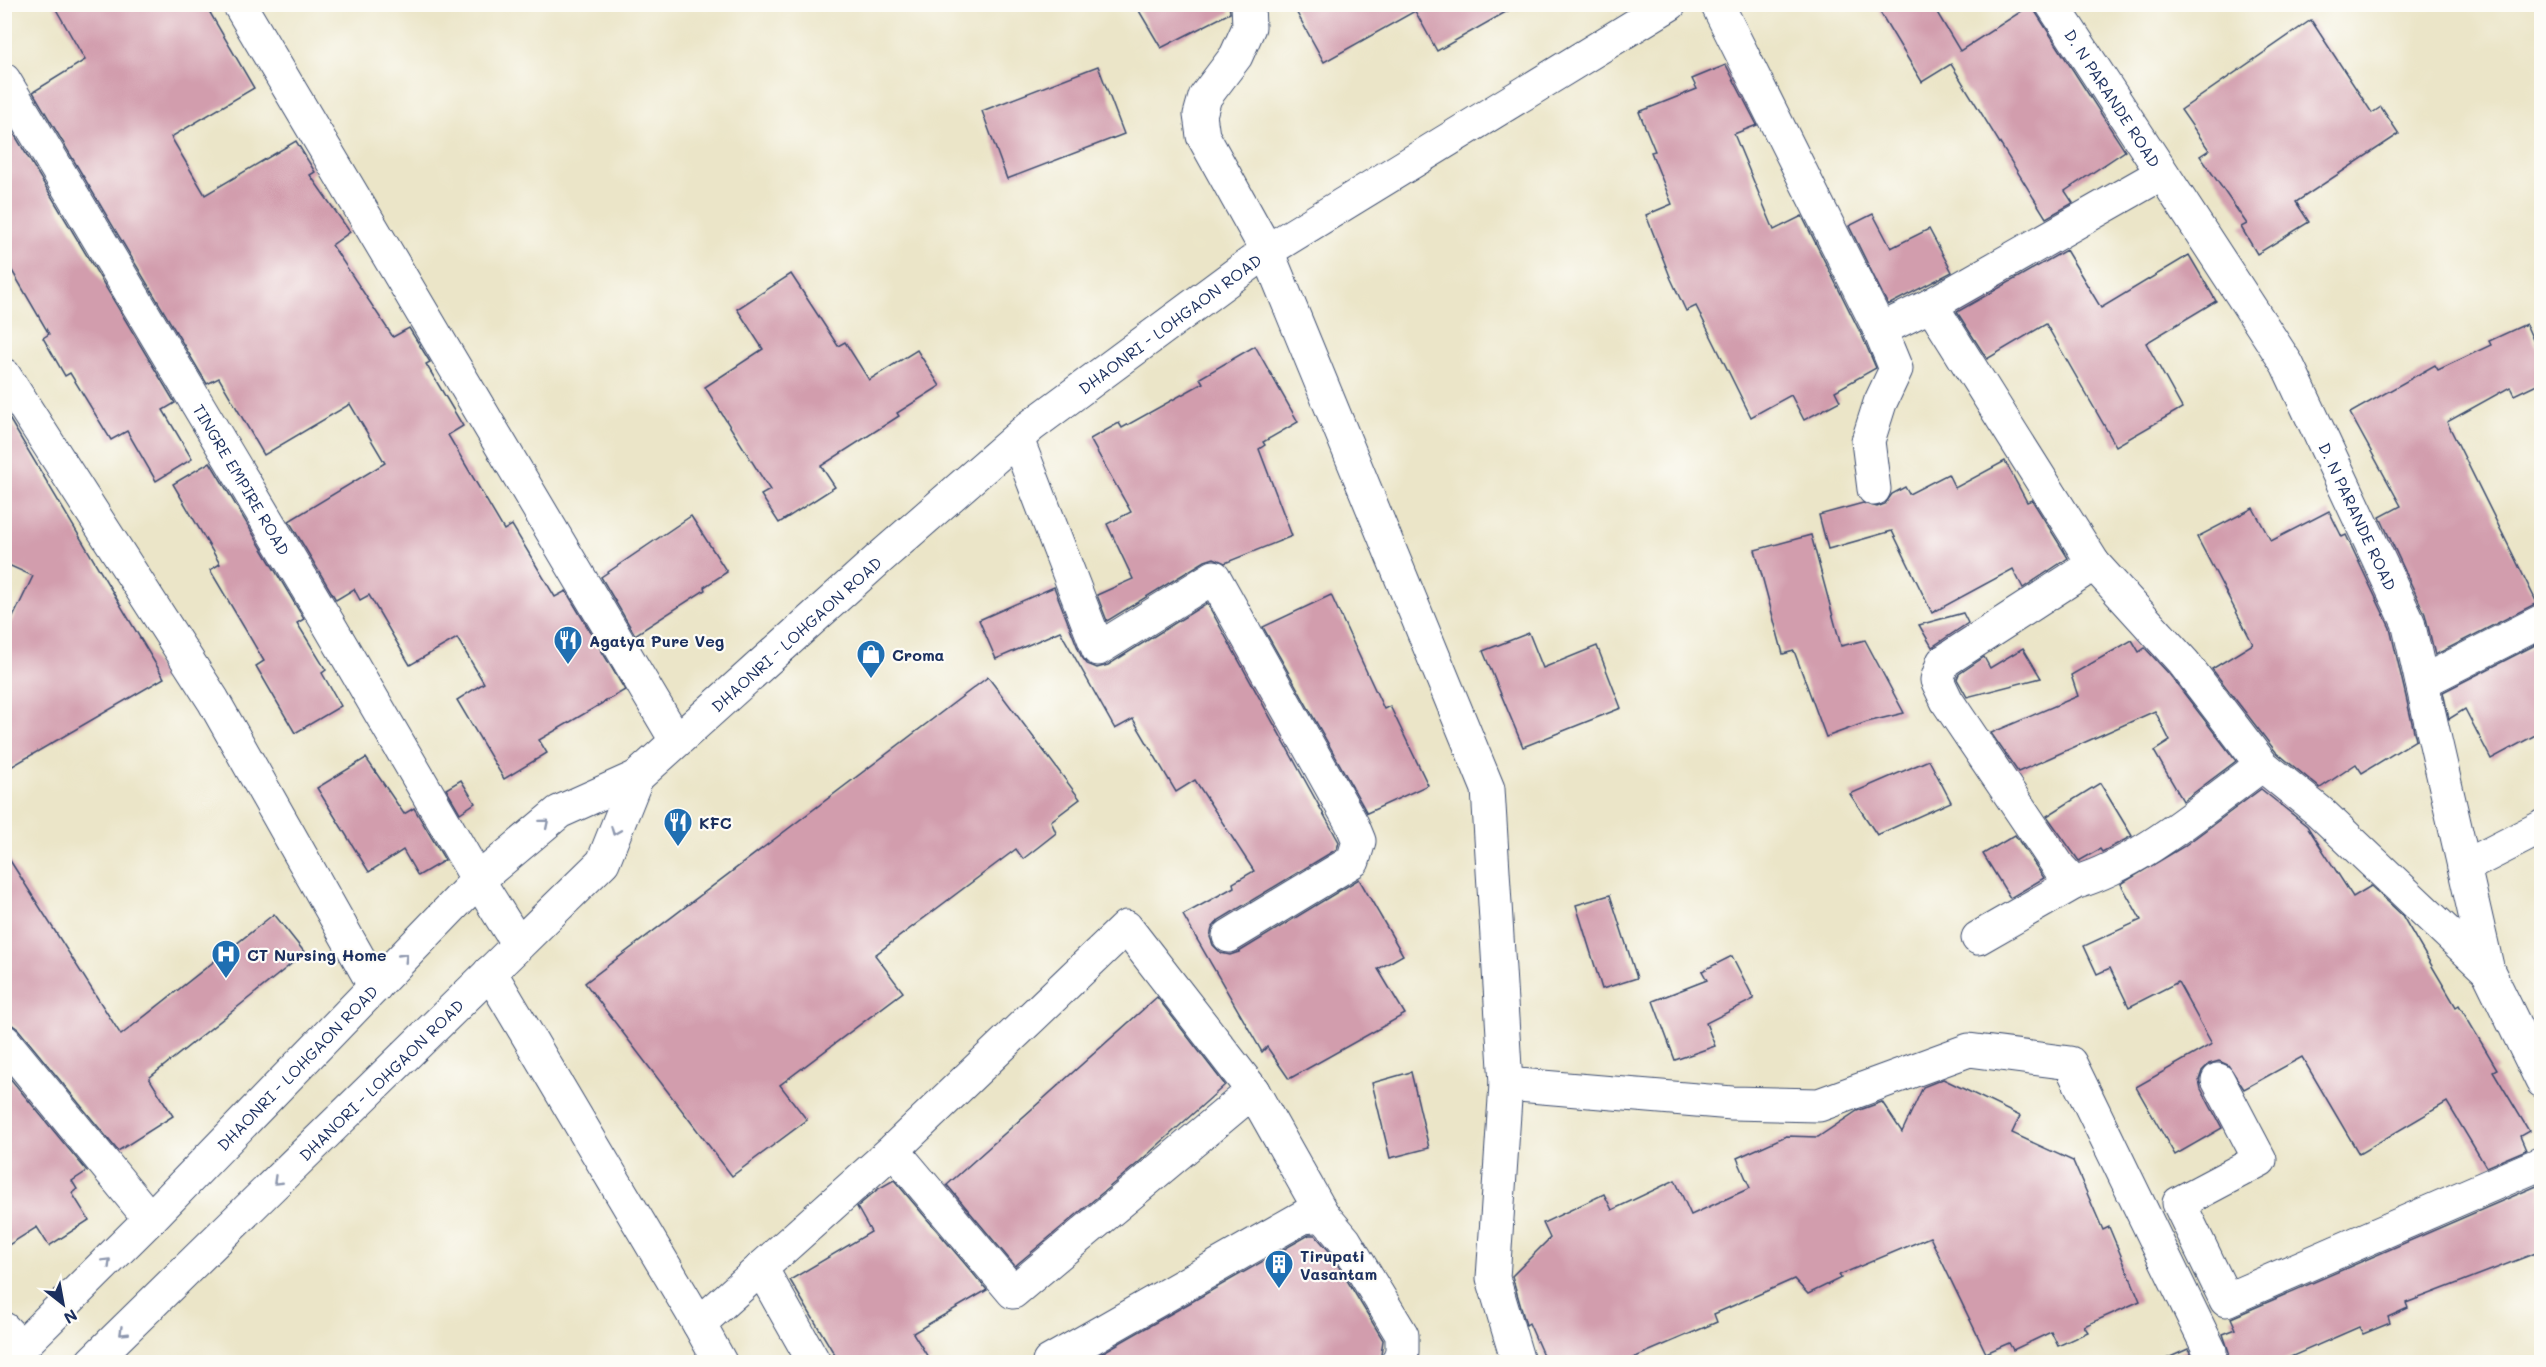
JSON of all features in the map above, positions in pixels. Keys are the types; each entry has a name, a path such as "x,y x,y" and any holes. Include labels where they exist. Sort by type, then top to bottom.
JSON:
{"street":[{"path":"239,4 676,740"},
{"path":"1248,4 1249,27 1236,56 1204,97 1200,115 1203,136 1267,251 1488,789 1506,1084 1493,1278 1518,1362"},
{"name":"DHAONRI - LOHGAON ROAD","path":"11,1346 150,1219 478,880 559,812 638,777 676,740 1017,439 1267,251 1670,4"},
{"path":"1717,4 1880,330 1896,369 1880,403 1868,441 1874,489"},
{"name":"D. N PARANDE ROAD","path":"2052,4 2288,364 2408,622 2488,971 2541,1081"},
{"name":"TINGRE EMPIRE ROAD","path":"4,80 518,944"},
{"path":"1880,330 1931,305 2162,174"},
{"path":"1931,305 2094,564 2184,663 2262,765 2320,812 2488,971"},
{"path":"4,375 213,700 375,987"},
{"path":"1017,439 1098,649 1214,577 1352,824 1359,841 1353,861 1229,936"},
{"path":"2074,883 2060,867 1947,701 1937,680 1943,662 2094,564"},
{"path":"2422,682 2541,621"},
{"path":"1978,938 2074,883 2096,876 2147,848 2262,765"},
{"name":"DHANORI - LOHGAON ROAD","path":"92,1362 603,862 638,777"},
{"path":"2464,867 2541,827"},
{"path":"699,1324 893,1150 1126,927 1253,1091 1323,1215 1345,1241 1402,1335 1402,1353 1398,1362"},
{"path":"490,972 720,1362"},
{"path":"4,1041 150,1219"},
{"path":"1506,1084 1732,1103 1819,1105 1969,1050 2070,1063 2210,1351"},
{"path":"2218,1080 2260,1160 2179,1203 2226,1300 2541,1163"},
{"path":"893,1150 1012,1292 1253,1091"},
{"path":"1049,1362 1303,1217 1323,1215"},
{"path":"761,1268 814,1362"}],"building":[{"path":"53,4 205,4 254,88 171,137 205,195 296,141 315,172 310,175 350,232 332,245 393,337 409,328 430,362 426,364 463,426 448,435 504,530 512,525 555,597 566,591 625,690 539,740 547,753 504,779 457,700 484,683 457,638 410,665 369,595 360,600 354,589 336,600 289,521 385,463 350,404 264,455 219,378 207,384 33,92 85,60"},
{"path":"1135,4 1229,4 1230,13 1161,48"},
{"path":"1292,4 1520,4 1437,51 1415,11 1324,62"},
{"path":"1875,4 1932,4 1960,51 2031,5 2125,151 2065,191 2073,203 2046,218 1951,64 1922,82"},
{"path":"2311,20 2372,113 2381,107 2399,134 2296,202 2309,222 2257,254 2241,227 2247,224 2200,156 2209,150 2181,110"},
{"path":"1726,65 1757,125 1734,134 1774,230 1802,216 1876,368 1835,391 1840,401 1804,420 1791,395 1751,417 1696,306 1686,311 1646,215 1672,204 1651,152 1655,151 1639,112 1697,89 1692,79"},
{"path":"1098,66 1124,134 1007,179 982,111"},
{"path":"4,117 175,403 163,410 192,459 156,481 127,431 111,440 70,373 65,376 43,338 49,334 4,257"},
{"path":"1873,214 1891,248 1929,229 1952,272 1888,305 1849,226"},
{"path":"2066,250 2101,308 2189,255 2216,301 2146,343 2182,408 2116,446 2046,324 1987,359 1957,312"},
{"path":"791,274 838,346 845,342 869,380 917,350 940,386 897,413 899,416 821,466 835,487 779,523 761,495 770,490 705,387 763,349 737,309"},
{"path":"2526,324 2541,358 2541,382 2514,395 2510,387 2447,422 2537,603 2435,655 2425,614 2380,517 2401,506 2350,413 2435,365 2438,370 2491,345 2489,341"},
{"path":"1255,346 1298,422 1263,442 1265,445 1259,449 1292,536 1225,563 1214,558 1205,561 1107,621 1097,595 1133,579 1107,524 1131,512 1090,439 1119,423 1122,428 1203,383 1200,378"},
{"path":"4,410 164,678 4,771 4,636 33,576 4,563"},
{"path":"2005,461 2027,502 2032,500 2068,558 2023,588 2013,569 1932,613 1892,531 1828,549 1819,515 1863,503 1877,507 1885,504 1892,494 1905,487 1909,494 1948,474 1955,488"},
{"path":"210,462 304,619 297,623 326,670 322,673 341,706 295,733 256,666 264,661 210,570 220,564 173,484"},
{"path":"2253,508 2271,541 2329,511 2342,537 2346,535 2390,628 2416,740 2362,773 2356,764 2320,788 2276,752 2212,669 2253,644 2197,537"},
{"path":"691,516 727,572 704,587 705,590 635,635 601,577"},
{"path":"1811,535 1841,646 1865,640 1904,713 1867,722 1826,737 1794,651 1783,654 1755,550"},
{"path":"1054,587 1081,656 1087,664 1097,668 1108,665 1207,603 1339,842 1337,849 1219,920 1212,928 1210,937 1213,945 1221,953 1230,955 1239,952 1359,879 1403,955 1378,969 1405,1014 1289,1079 1267,1047 1262,1052 1183,915 1234,887 1233,883 1254,871 1195,780 1176,792 1133,719 1115,729 1060,631 996,659 979,620"},
{"path":"1331,595 1384,709 1390,706 1428,785 1367,813 1263,627"},
{"path":"1963,613 1968,623 1932,647 1919,625"},
{"path":"1529,633 1543,668 1597,646 1621,708 1523,747 1483,651"},
{"path":"2132,640 2139,652 2145,648 2170,675 2236,761 2183,801 2154,751 2170,741 2155,711 2018,772 1991,733 2078,696 2071,675"},
{"path":"2541,642 2541,732 2491,759 2465,709 2449,719 2443,692"},
{"path":"2023,648 2041,678 1967,697 1957,679 1959,674 1984,657 1990,668"},
{"path":"988,677 1080,799 1051,821 1056,833 1023,859 1016,849 875,955 903,992 780,1085 807,1120 732,1176 585,983"},
{"path":"366,758 404,814 414,808 445,860 418,876 403,850 369,872 317,788"},
{"path":"1929,760 1951,802 1877,835 1850,794"},
{"path":"461,780 475,803 460,813 446,789"},
{"path":"2100,783 2132,836 2102,852 2100,849 2079,861 2047,816"},
{"path":"2261,789 2307,826 2353,897 2371,886 2402,915 2456,1007 2459,1005 2497,1069 2493,1071 2529,1131 2520,1136 2526,1150 2486,1167 2447,1102 2359,1154 2302,1057 2244,1089 2228,1065 2219,1061 2209,1064 2202,1071 2199,1080 2201,1089 2222,1128 2175,1155 2136,1087 2212,1044 2178,982 2129,1007 2110,968 2097,974 2084,946 2141,920 2121,884 2183,847"},
{"path":"2015,835 2044,878 2010,898 1983,854"},
{"path":"4,851 121,1035 274,914 305,953 149,1078 173,1116 118,1151 18,1029 11,1024 4,1023"},
{"path":"1610,895 1637,978 1602,989 1576,905"},
{"path":"1732,956 1754,999 1706,1023 1715,1046 1675,1060 1653,1001 1707,980 1702,971"},
{"path":"1157,997 1225,1085 1138,1163 1015,1266 947,1185"},
{"path":"4,1071 87,1171 72,1181 77,1189 72,1193 89,1220 49,1246 37,1227 4,1248"},
{"path":"1411,1072 1429,1148 1390,1158 1372,1083"},
{"path":"1943,1079 2020,1116 2012,1133 2073,1161 2103,1230 2109,1227 2140,1301 2084,1326 2088,1332 2058,1346 2051,1332 2013,1350 2009,1343 1986,1353 1930,1237 1839,1275 1841,1278 1808,1294 1794,1279 1714,1314 1717,1322 1624,1362 1546,1362 1529,1323 1526,1325 1512,1276 1550,1238 1543,1223 1604,1194 1612,1210 1675,1180 1691,1215 1750,1188 1737,1158 1786,1136 1818,1137 1857,1111 1882,1102 1902,1132 1923,1087"},
{"path":"894,1180 987,1290 913,1333 931,1362 839,1362 790,1280 871,1232 857,1207 878,1189"},
{"path":"2539,1185 2541,1190 2541,1251 2406,1303 2408,1308 2388,1317 2390,1323 2363,1334 2359,1327 2279,1362 2224,1362 2229,1352 2223,1334 2236,1329 2231,1318"},
{"name":"Tirupati Vasantam","path":"1309,1235 1315,1235 1330,1252 1383,1340 1380,1362 1086,1362"},
{"path":"2188,1349 2196,1362 2159,1362"}],"place":[{"name":"Agatya Pure Veg","path":"568,666"},
{"name":"Croma","path":"871,680"},
{"name":"KFC","path":"678,848"},
{"name":"CT Nursing Home","path":"226,980"},
{"name":"Tirupati Vasantam","path":"1279,1290"}]}
